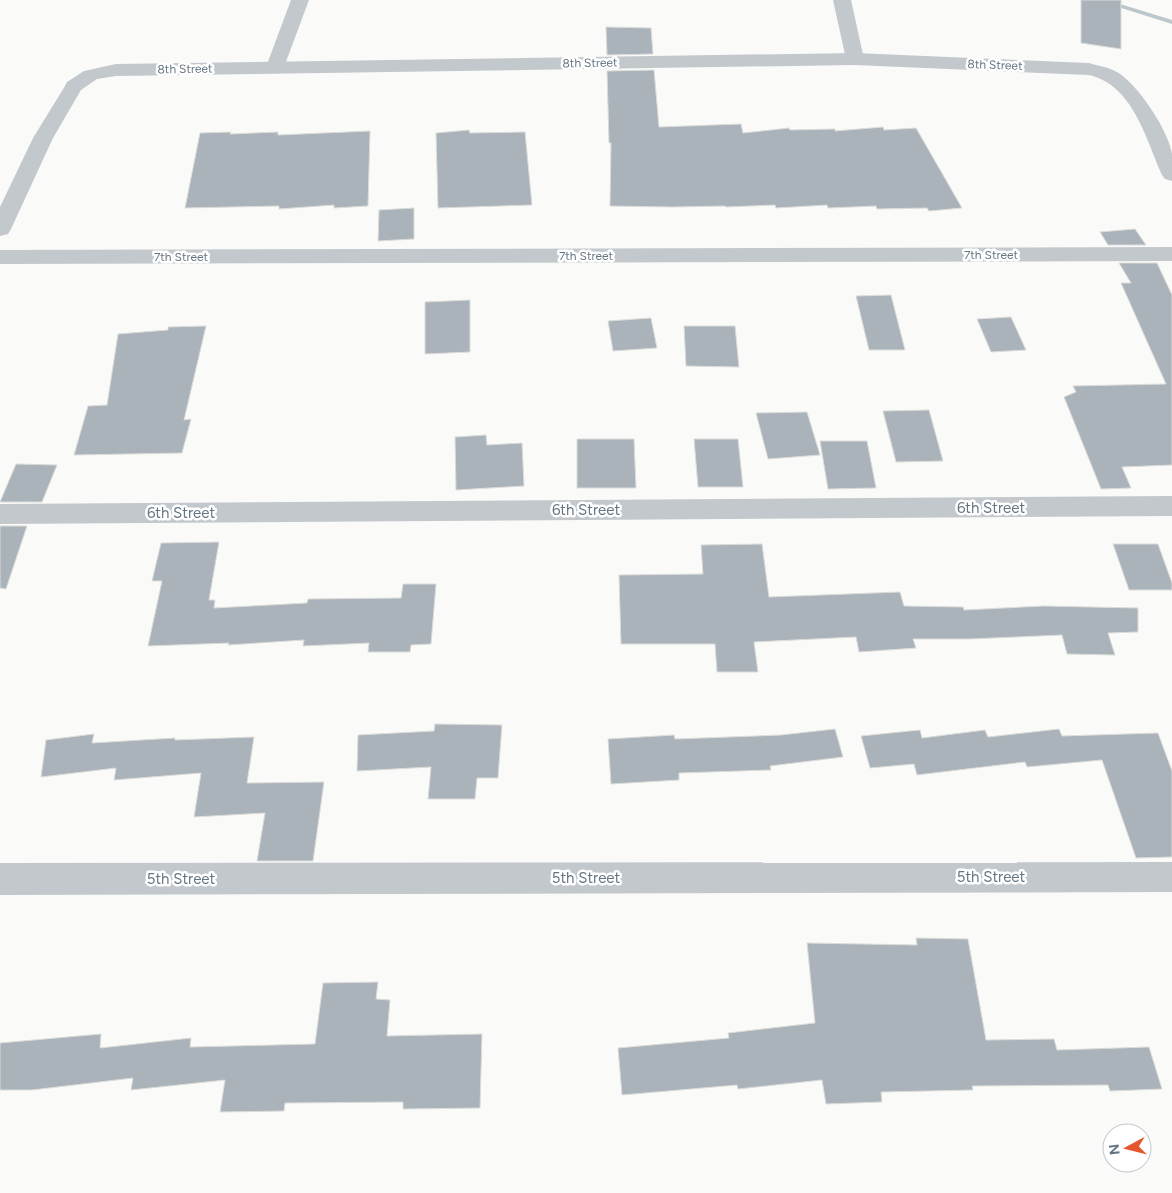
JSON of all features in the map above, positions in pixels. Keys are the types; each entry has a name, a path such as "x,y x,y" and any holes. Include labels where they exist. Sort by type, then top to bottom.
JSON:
{"street":[{"path":"275,67 300,0"},
{"path":"842,0 855,59"},
{"name":"8th Street","path":"0,229 43,138 74,86 91,75 116,70 855,59 1089,69 1110,75 1125,86 1138,103 1172,175"},
{"name":"7th Street","path":"0,257 1172,254"},
{"name":"6th Street","path":"0,514 1172,506"},
{"name":"5th Street","path":"0,879 1172,877"}],"building":[{"path":"1081,0 1121,0 1121,49 1081,43"},
{"path":"606,27 651,28 653,54 607,55"},
{"path":"654,70 659,127 741,124 743,133 789,128 790,130 835,129 835,131 883,127 884,130 916,128 962,208 929,211 927,208 877,209 876,206 828,208 827,205 776,208 775,205 726,207 610,206 611,143 609,143 607,71"},
{"path":"469,130 470,133 525,132 532,205 438,208 436,133"},
{"path":"370,131 368,206 334,208 334,205 279,209 279,206 185,208 200,133 278,132 278,135"},
{"path":"414,208 414,239 378,241 379,210"},
{"path":"1135,229 1146,245 1108,245 1100,232"},
{"path":"1119,263 1157,263 1172,295 1172,465 1122,467 1131,488 1101,489 1064,397 1076,392 1073,386 1166,384 1121,283 1131,283"},
{"path":"891,295 905,350 869,350 856,296"},
{"path":"470,300 470,352 425,354 425,302"},
{"path":"1011,317 1026,350 991,352 977,319"},
{"path":"651,318 657,348 613,351 608,321"},
{"path":"206,326 184,420 191,419 182,453 74,455 88,406 107,405 118,334 168,330 168,327"},
{"path":"684,326 735,326 739,367 686,366"},
{"path":"929,410 943,461 896,462 883,411"},
{"path":"807,412 820,455 768,459 756,413"},
{"path":"486,435 487,445 522,443 524,486 456,490 455,437"},
{"path":"577,439 634,439 636,488 577,488"},
{"path":"694,439 738,439 743,487 698,487"},
{"path":"820,441 867,441 876,488 828,489"},
{"path":"16,464 57,465 42,502 0,502"},
{"path":"0,526 27,526 6,589 0,588"},
{"path":"219,542 209,600 215,600 214,608 307,603 308,599 401,598 403,584 436,584 431,644 411,645 410,652 368,652 369,643 303,646 304,640 228,645 229,643 148,646 162,581 152,581 161,543"},
{"path":"762,544 769,597 900,592 904,606 963,607 964,610 1043,606 1138,608 1138,632 1108,633 1115,655 1067,654 1062,635 970,639 913,639 916,648 859,652 856,637 754,642 758,672 717,672 715,644 621,644 619,575 703,574 701,545"},
{"path":"1113,544 1158,544 1172,583 1172,590 1129,590"},
{"path":"435,724 502,725 498,778 477,778 475,799 428,799 431,767 357,771 358,735 434,731"},
{"path":"835,729 843,757 770,766 771,770 679,773 679,780 611,784 608,739 674,735 675,739 781,735"},
{"path":"1059,729 1062,736 1158,733 1172,771 1172,857 1136,858 1102,760 1027,767 1025,762 917,775 914,764 870,768 861,736 920,730 922,738 985,730 988,737"},
{"path":"94,734 92,743 175,738 175,740 254,737 247,783 324,782 313,861 257,861 265,813 194,817 201,773 114,780 116,768 41,777 46,740"},
{"path":"916,938 968,939 986,1040 1054,1039 1057,1050 1149,1047 1162,1089 1110,1091 1108,1085 972,1086 973,1090 881,1092 882,1102 826,1104 822,1080 738,1089 737,1085 622,1095 618,1048 729,1038 728,1033 815,1023 807,943 917,945"},
{"path":"378,982 376,999 390,1000 387,1036 482,1034 480,1108 403,1109 403,1102 285,1103 284,1111 220,1112 225,1080 131,1090 133,1078 32,1090 0,1090 0,1043 101,1034 100,1048 191,1038 190,1047 315,1044 323,983"}],"waterway":[{"path":"1100,0 1172,22"}]}
